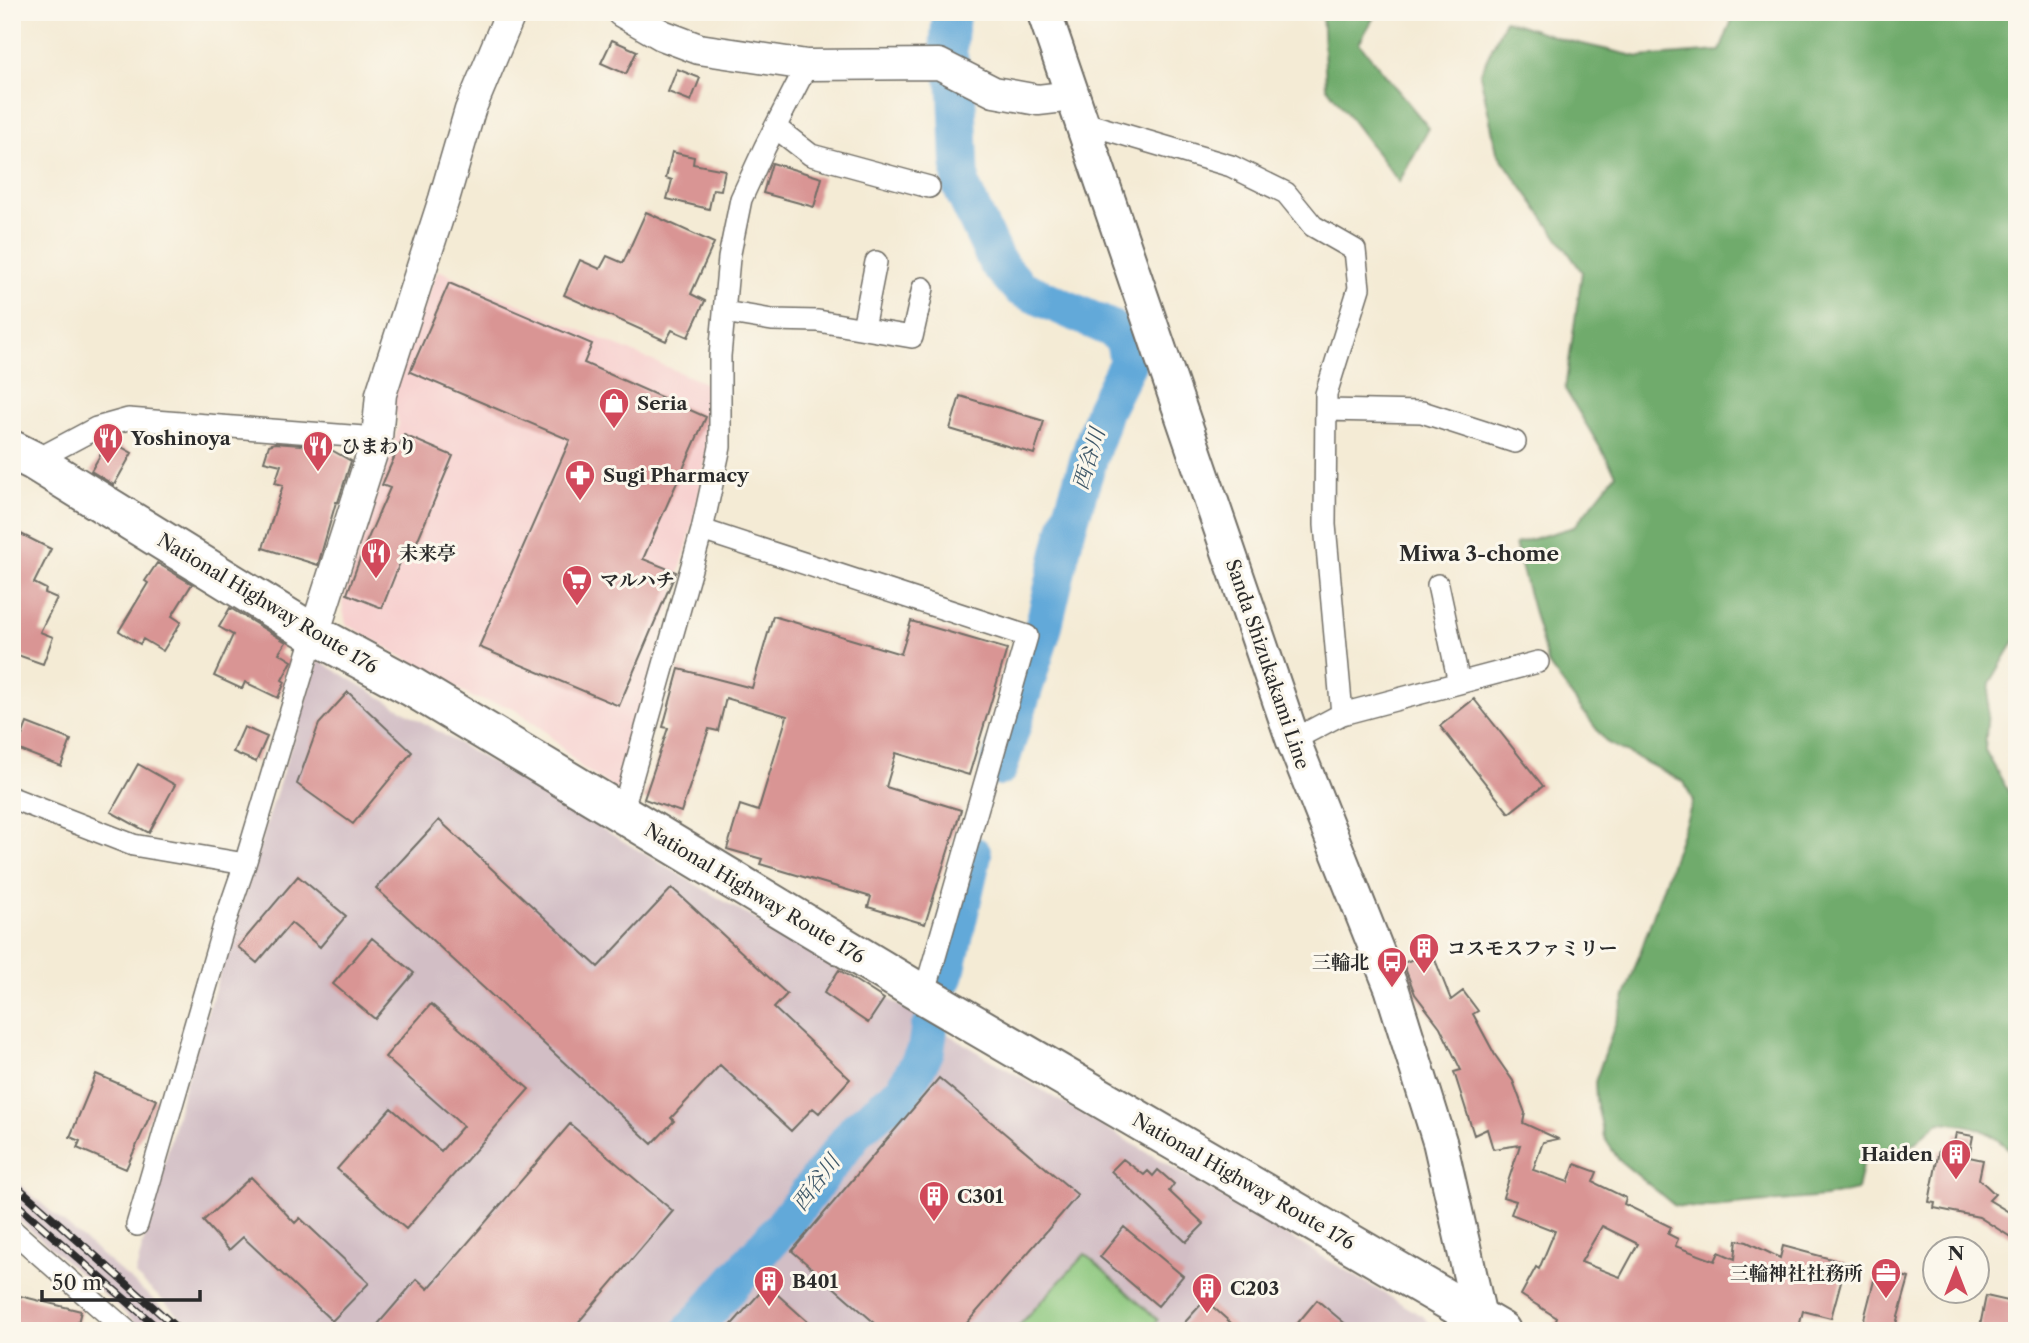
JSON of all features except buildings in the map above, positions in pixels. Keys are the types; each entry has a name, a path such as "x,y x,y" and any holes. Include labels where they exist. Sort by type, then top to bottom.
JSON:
{"highway":[{"name":"National Highway Route 176","path":"23,456 314,634 412,687 924,995 1488,1327"}],"main road":[{"name":"Sanda Shizukakami Line","path":"1044,12 1293,740 1392,989 1440,1143 1488,1327"}],"street":[{"path":"137,1225 225,922 377,438 381,394 470,110 511,12"},
{"path":"622,12 662,35 699,49 807,65 939,64 994,92 1077,109 1231,166 1286,193 1313,226 1355,250 1359,288 1326,394 1325,526 1342,714"},
{"path":"622,814 702,530 720,447 720,356 729,258 741,199 807,65"},
{"path":"775,127 811,155 929,187"},
{"path":"863,328 876,262"},
{"path":"724,312 772,320 818,321 912,337 923,288"},
{"path":"1326,410 1422,412 1515,442"},
{"path":"23,456 96,428 128,419 377,438"},
{"path":"702,530 1027,636 924,995"},
{"path":"1438,585 1459,683"},
{"path":"1293,740 1342,714 1538,662"},
{"path":"12,798 133,845 245,864"},
{"path":"12,1230 127,1331"}],"shaded area":[{"path":"438,270 707,384 707,454 693,524 619,791 581,767 546,732 511,707 474,698 346,624 342,604 399,424 391,397 398,367"},
{"path":"318,660 1424,1317 1433,1331 196,1331 135,1275 185,1084"},
{"path":"12,1178 190,1331 145,1331 12,1214"}],"green space":[{"path":"1322,12 1377,12 1359,43 1429,128 1399,182 1326,86"},
{"path":"1735,12 2017,12 2017,605 2014,606 2017,637 1990,683 1985,750 2017,807 2017,1156 1982,1130 1939,1122 1904,1152 1865,1152 1857,1190 1825,1197 1700,1208 1675,1206 1619,1160 1604,1137 1596,1100 1595,1082 1693,801 1684,782 1606,742 1548,664 1515,544 1574,527 1616,474 1565,389 1582,272 1497,152 1480,74 1505,20 1565,40 1639,57 1720,51"},
{"path":"1085,1254 1158,1320 1148,1331 1014,1331"}],"waterway":[{"name":"西谷川","path":"951,12 948,52 957,92 961,186 996,261 1020,288 1112,329 1124,340 1128,362 1104,410 1065,536 1043,629 999,767"},
{"name":"西谷川","path":"945,977 973,855"},
{"name":"西谷川","path":"691,1331 783,1226 857,1129 904,1090 926,1050 929,1030"}],"railway":[{"path":"12,1182 180,1331"},
{"path":"12,1200 161,1331"}],"place":[{"name":"Seria","path":"614,430"},
{"name":"Yoshinoya","path":"108,465"},
{"name":"ひまわり","path":"318,473"},
{"name":"Sugi Pharmacy","path":"580,502"},
{"name":"未来亭","path":"376,580"},
{"name":"マルハチ","path":"577,607"},
{"name":"コスモスファミリー","path":"1424,975"},
{"name":"三輪北","path":"1392,989"},
{"name":"Haiden","path":"1956,1181"},
{"name":"C301","path":"934,1223"},
{"name":"三輪神社社務所","path":"1886,1300"},
{"name":"B401","path":"769,1308"},
{"name":"C203","path":"1207,1315"}],"district":[{"name":"Miwa 3-chome","path":"1479,554"}]}
